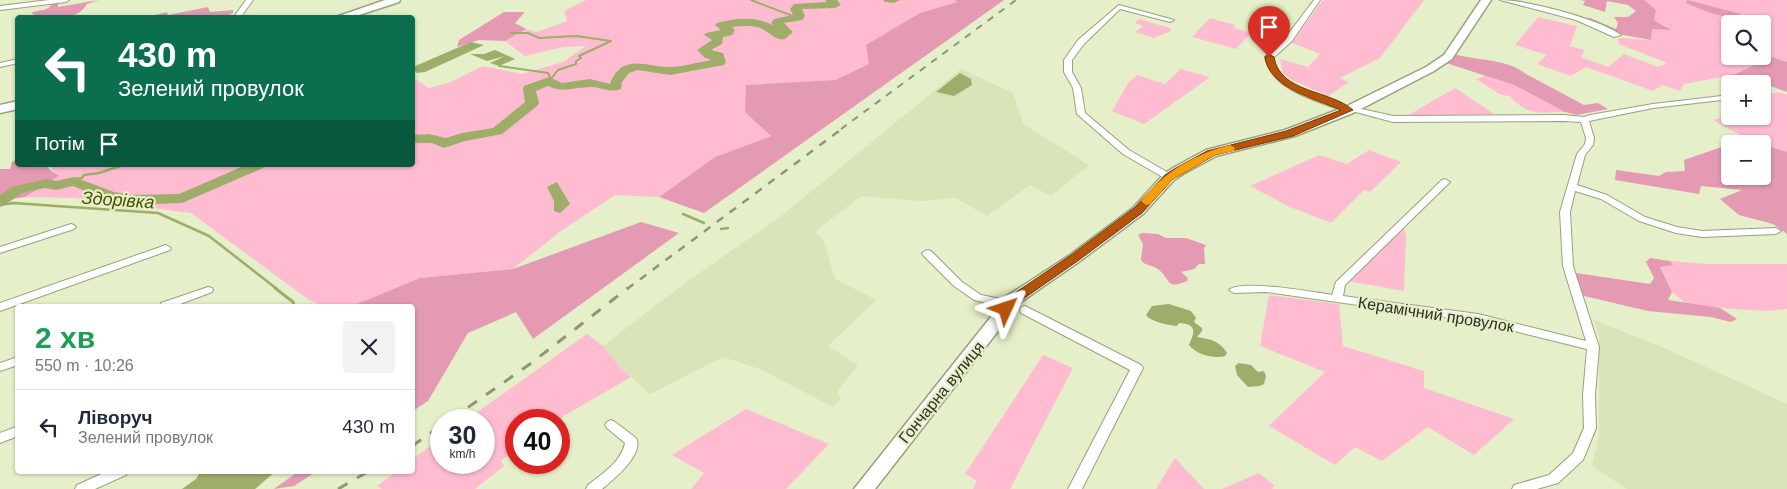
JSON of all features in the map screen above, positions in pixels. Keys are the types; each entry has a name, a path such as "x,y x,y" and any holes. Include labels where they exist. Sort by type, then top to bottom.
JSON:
{"street":[{"path":"0,8 66,0"},
{"path":"238,15 250,0"},
{"path":"348,15 395,0"},
{"path":"1317,0 1289,39 1269,57 1270,64 1277,75 1288,84 1351,110 1393,119 1564,118 1585,120 1590,117 1653,106 1721,98"},
{"name":"Гончарна вулиця","path":"864,489 1000,317 1008,304 1075,258 1138,211 1169,177 1211,153 1290,134 1351,110 1430,69 1448,57 1486,0"},
{"path":"1503,0 1578,18 1617,35"},
{"path":"1169,177 1126,152 1081,114 1076,88 1068,72 1068,60 1078,46 1119,3 1170,20"},
{"path":"0,65 15,62"},
{"path":"0,109 15,106"},
{"path":"1519,489 1553,479 1578,456 1590,428 1589,395 1593,347 1568,266 1565,212 1581,154 1589,145 1590,138 1585,120"},
{"name":"Керамічний провулок","path":"1337,298 1340,284 1445,182"},
{"path":"1573,187 1604,197 1642,220 1676,230 1702,234 1776,231"},
{"path":"0,250 71,226"},
{"path":"0,306 166,248"},
{"path":"927,253 958,284 978,298 1008,304"},
{"name":"Керамічний провулок","path":"1234,290 1266,289 1491,320 1593,347"},
{"path":"170,304 208,290"},
{"path":"1025,310 1136,368 1075,489"},
{"path":"0,367 15,361"},
{"path":"593,489 628,456 631,448 632,441 611,425"},
{"path":"0,438 15,432"},
{"path":"82,489 114,474"}],"shaded area":[{"path":"99,0 87,4 74,15 35,15 31,13 46,9 56,2 58,2 58,7"},
{"path":"586,0 955,0 957,2 920,13 869,64 835,80 746,85 771,136 715,157 659,197 615,195 561,231 513,269 420,278 357,304 319,304 309,300 191,213 74,198 25,197 58,177 50,167 415,167 415,79 429,88 451,82 483,66 522,74 563,62 586,46 563,47 525,56 505,41 526,29 537,32 567,21 564,11"},
{"path":"955,0 1004,0 704,213 659,197 715,157 771,136 745,112 746,85 835,80 869,64 866,45 920,13 957,2"},
{"path":"1323,0 1424,0 1380,58 1340,78 1349,82 1328,96 1283,74 1280,59 1308,67 1320,54 1292,43"},
{"path":"1581,0 1644,0 1656,10 1654,20 1671,30 1652,29 1651,40 1618,34 1585,20 1590,18 1616,29 1618,23 1614,17 1628,17 1636,11 1628,5 1607,1 1605,12 1583,5 1585,1"},
{"path":"1644,0 1787,0 1787,62 1771,57 1771,15 1721,15 1721,65 1755,65 1733,75 1721,75 1721,77 1684,84 1680,91 1662,85 1653,91 1586,67 1571,76 1537,64 1547,55 1515,45 1538,17 1577,26 1570,46 1585,50 1581,57 1608,67 1624,54 1658,67 1667,63 1619,44 1618,38 1651,40 1652,29 1668,27 1653,20"},
{"path":"1687,0 1741,14 1714,14 1686,3"},
{"path":"208,7 210,12 233,10 233,13 228,15 168,15"},
{"path":"167,12 168,15 155,15"},
{"path":"504,12 525,12 515,23 526,29 505,41 479,40 457,47 459,40"},
{"path":"1210,18 1235,25 1234,28 1251,33 1236,49 1192,37"},
{"path":"1139,19 1170,28 1171,31 1154,38 1135,32 1143,26 1135,23"},
{"path":"471,42 484,45 425,72 417,73 415,66"},
{"path":"495,50 515,59 499,66 490,63 505,56 487,61 470,54 484,54"},
{"path":"1454,54 1510,65 1584,105 1598,103 1608,109 1577,115 1565,112 1514,85 1446,63"},
{"path":"1771,57 1787,62 1787,92 1771,86 1771,75 1733,75 1755,65 1771,65"},
{"path":"961,69 1013,93 1023,124 1089,165 1051,196 1030,185 987,216 956,198 921,201 861,196 814,232 823,239 835,279 876,300 828,346 858,365 837,392 841,399 833,407 760,369 723,357 650,394 619,366 603,346 688,281 780,217"},
{"path":"1181,69 1210,77 1144,124 1112,111 1129,82 1137,75 1165,84"},
{"path":"960,73 971,79 972,85 954,96 936,92"},
{"path":"1485,76 1514,85 1565,112 1535,112 1529,110 1510,96 1501,95 1476,79"},
{"path":"1455,88 1494,114 1407,116"},
{"path":"1778,92 1787,95 1787,152 1771,146 1771,135 1740,135 1722,125 1771,125 1771,93"},
{"path":"1721,118 1721,124 1713,120"},
{"path":"1721,147 1721,185 1771,185 1771,147 1787,152 1787,234 1773,224 1739,215 1720,199 1742,190 1701,186 1699,194 1615,180 1616,170 1659,176 1666,172 1685,171 1684,160"},
{"path":"1369,150 1401,162 1370,192 1364,190 1331,223 1290,207 1250,186 1319,155 1347,164"},
{"path":"15,160 15,167 48,167 59,176 25,197 0,201 0,169 10,169 12,162"},
{"path":"557,182 570,204 560,213 554,211 554,201 547,187"},
{"path":"641,222 679,233 533,339 516,312 468,333 428,401 415,410 415,304 357,304 420,278 513,269"},
{"path":"1404,228 1406,235 1404,291 1347,281"},
{"path":"1142,233 1158,234 1166,238 1186,238 1206,245 1204,248 1205,264 1199,264 1194,269 1181,272 1188,278 1187,281 1180,284 1172,284 1158,269 1141,260 1143,244 1138,235"},
{"path":"1650,258 1670,261 1673,265 1660,267 1672,292 1668,300 1720,308 1737,319 1731,322 1711,317 1648,311 1580,295 1576,273 1650,284 1654,278 1646,262"},
{"path":"1670,261 1707,264 1787,264 1787,309 1766,311 1687,304 1672,292 1660,266 1672,265"},
{"path":"1269,295 1339,304 1343,346 1424,371 1424,388 1514,419 1474,455 1428,427 1382,461 1355,447 1335,465 1269,426 1325,372 1260,346"},
{"path":"1169,304 1191,311 1196,318 1194,322 1202,328 1197,337 1218,343 1227,353 1225,356 1206,355 1192,348 1189,345 1193,330 1189,325 1179,323 1177,326 1165,324 1152,320 1146,315 1152,306"},
{"path":"1594,320 1662,347 1787,404 1787,489 1627,489 1592,466 1599,437 1599,337"},
{"path":"587,334 603,346 619,366 631,377 570,412 570,409 505,409 505,458 501,461 504,466 495,473 495,409 481,409"},
{"path":"1043,355 1073,368 1010,489 973,489 977,481 965,474"},
{"path":"1239,363 1251,365 1258,372 1264,371 1266,376 1264,384 1248,387 1237,375 1235,366"},
{"path":"746,409 829,444 786,489 691,489 704,473 672,455"},
{"path":"430,446 430,474 494,474 475,489 382,489 377,486 393,474 415,474 415,458"},
{"path":"1175,458 1204,489 1156,489"},
{"path":"1259,473 1274,485 1272,489 1222,489"},
{"path":"199,474 272,474 255,489 182,489 196,479"},
{"path":"295,474 312,474 294,486 274,489"}],"waterway":[{"path":"751,0 798,18"},
{"path":"415,139 433,139 444,144 462,137 497,131 532,103 529,89 549,81 555,85 567,87 590,83 611,88 616,86 616,82 625,70 637,66 670,71 720,62 717,59 719,56 709,55 703,50 718,41 718,38 710,35 728,33 729,30 721,25 743,22 764,25 781,36 787,32 777,23 778,21 798,18 796,9 798,6 835,5 831,0"},
{"path":"889,0 894,0"},
{"path":"511,33 528,33 539,38 576,36 611,41 579,56 581,58 576,61 576,64 558,70 551,79"},
{"path":"499,66 548,73 551,79"},
{"path":"74,181 75,179 82,178 84,175 99,173 117,167"},
{"path":"0,202 17,190 46,183 56,185 74,181 110,196 131,200 182,198 253,167"},
{"name":"Здорівка","path":"0,205 13,203 158,213 209,236 277,289"},
{"path":"683,214 704,223"},
{"path":"721,229 728,228"},
{"name":"Здорівка","path":"275,288 294,304"},
{"path":"985,304 991,305"}],"railway":[{"path":"841,129 1016,0"},
{"path":"627,289 843,128"},
{"path":"466,409 530,364 628,288"},
{"path":"415,444 430,434"},
{"path":"338,489 364,474"}],"slow traffic":[{"path":"1146,201 1169,177 1178,171 1211,153 1230,148"}],"route":[{"path":"1006,309 1008,304 1075,258 1138,211 1169,177 1178,171 1211,153 1290,134 1349,110 1288,84 1277,75 1270,64 1269,57"}]}
